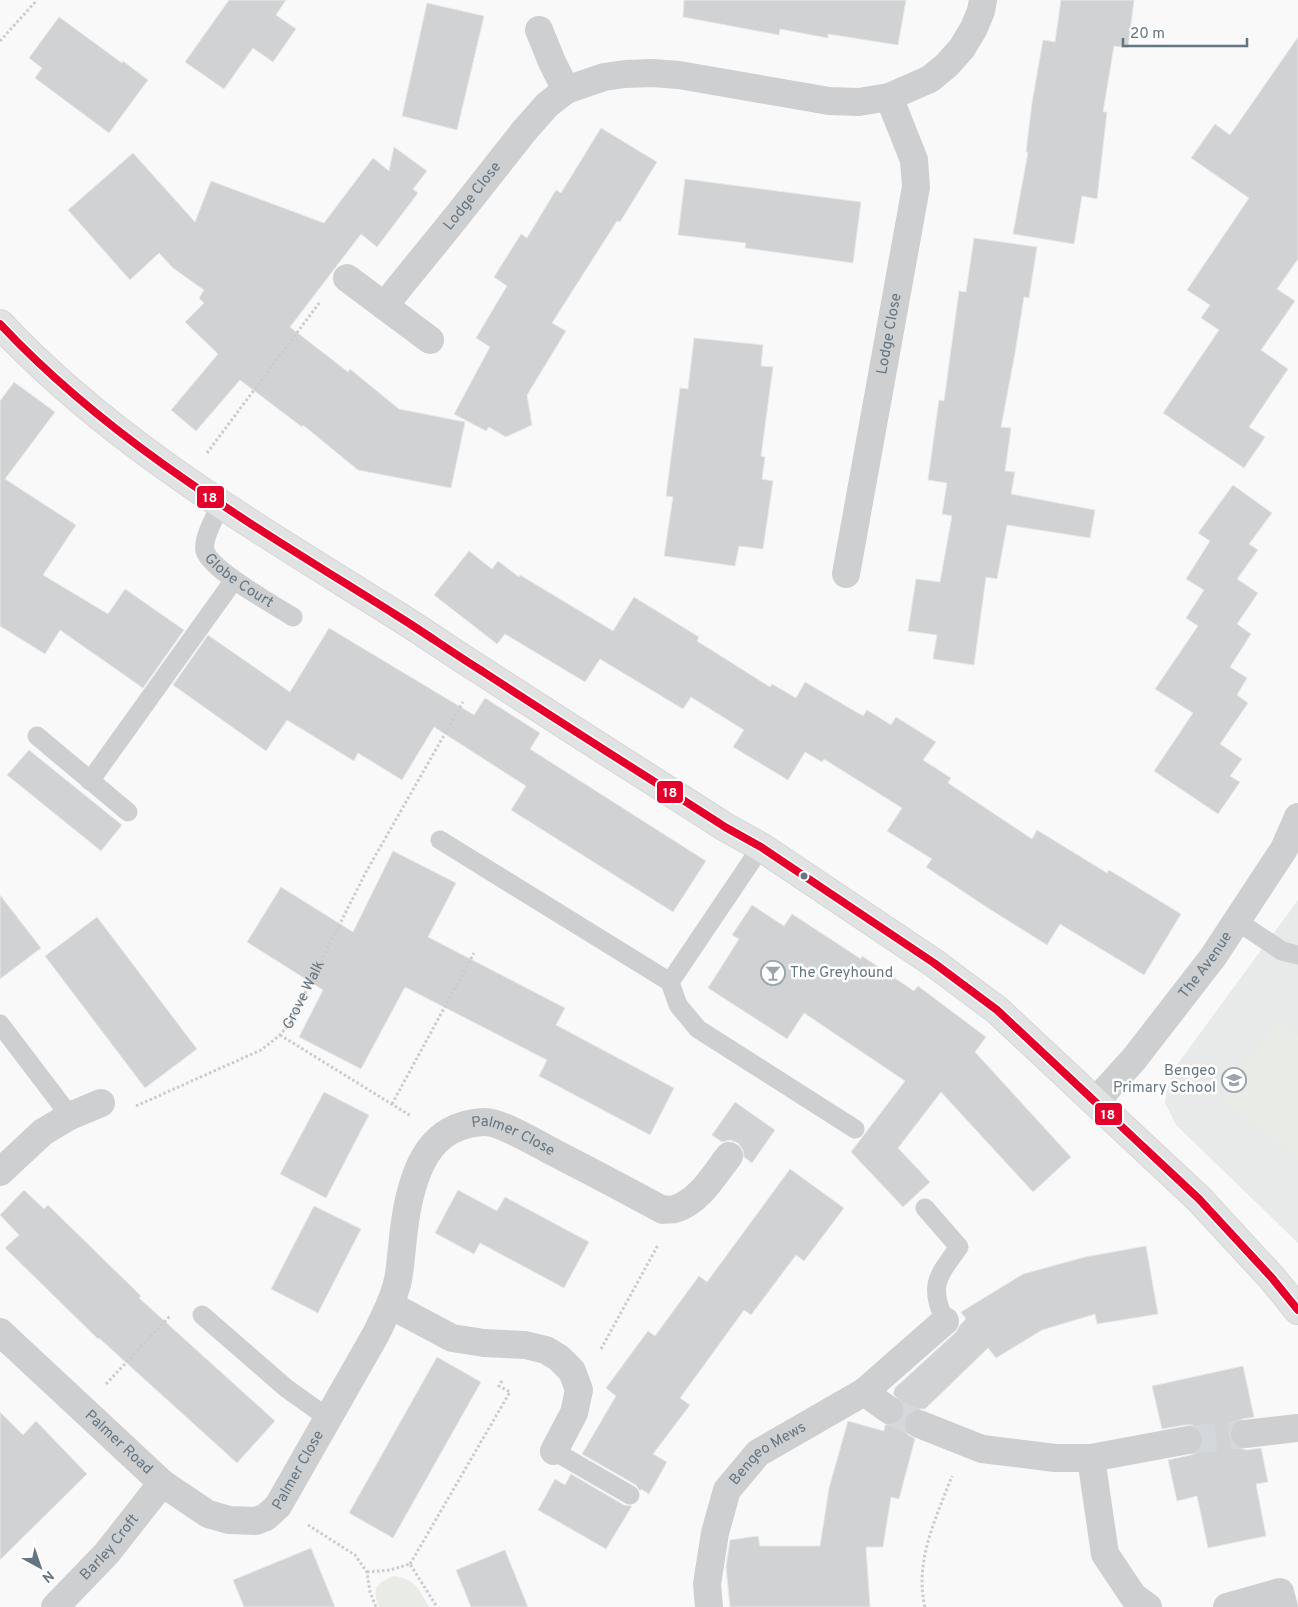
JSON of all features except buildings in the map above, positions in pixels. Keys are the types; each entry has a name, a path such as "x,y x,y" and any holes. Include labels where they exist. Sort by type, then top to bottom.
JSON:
{"main road":[{"path":"0,324 14,340 88,407 125,437 186,480 325,572 397,616 726,827 761,847 934,963 997,1010 1199,1199 1272,1278 1298,1310"}],"street":[{"name":"Lodge Close","path":"384,306 524,131 547,105 566,90 604,77 625,74 652,74 679,75 829,101 859,102 889,97 930,79 947,64 962,48 974,28 983,0"},
{"path":"540,30 552,62 566,90"},
{"name":"Lodge Close","path":"846,574 916,187 914,160 889,97"},
{"path":"347,278 430,340"},
{"name":"The Avenue","path":"1095,1102 1134,1059 1213,957 1284,849 1298,817"},
{"path":"0,1172 43,1132 70,1116 101,1103"},
{"name":"Palmer Close","path":"256,1521 266,1517 278,1506 376,1334 390,1305 398,1276 404,1222 411,1191 422,1158 442,1134 462,1126 485,1122 515,1132 663,1210"},
{"path":"663,1210 675,1209 692,1200 704,1189 729,1156"},
{"path":"390,1305 452,1338 484,1343 525,1345 546,1350 559,1358 572,1371 579,1390 574,1413 554,1451"},
{"name":"Bengeo Mews","path":"710,1607 707,1584 716,1533 727,1490 758,1453 864,1392 944,1321"},
{"name":"Palmer Road","path":"0,1332 162,1483 208,1514 229,1520 256,1521"},
{"path":"864,1392 889,1410"},
{"path":"919,1424 982,1450 1055,1458 1091,1458 1188,1440"},
{"path":"1245,1434 1298,1428"},
{"path":"1091,1458 1105,1554 1133,1596 1148,1607"},
{"name":"Barley Croft","path":"64,1604 162,1483"},
{"path":"1227,1607 1280,1592 1284,1607"}],"lane":[{"name":"Globe Court","path":"221,504 206,538 205,550 212,561 234,580 293,617"},
{"path":"90,780 234,580"},
{"path":"37,736 128,812"},
{"path":"440,840 670,982 678,1005 698,1029 855,1129"},
{"path":"670,982 761,847"},
{"path":"1237,920 1282,951 1298,955"},
{"path":"0,1024 70,1116"},
{"path":"925,1208 959,1247 940,1274 936,1289 937,1305 944,1321"},
{"path":"202,1315 286,1388 328,1418"},
{"path":"554,1451 630,1495"}],"path":[{"path":"0,41 37,0"},
{"path":"186,480 321,301 347,278"},
{"name":"Grove Walk","path":"101,1103 124,1111 261,1050 280,1035 290,1023 366,872 482,672"},
{"path":"392,1104 474,953"},
{"path":"280,1035 442,1134"},
{"path":"579,1390 659,1242 663,1210"},
{"path":"82,1409 174,1312 202,1315"},
{"path":"367,1572 390,1570 410,1564 510,1392 499,1386 525,1345"},
{"path":"925,1607 922,1594 923,1568 929,1535 965,1443"},
{"path":"278,1506 354,1555 367,1572 370,1592 376,1607"},
{"path":"410,1564 437,1607"}],"shaded area":[{"name":"Bengeo Primary School","path":"1298,900 1298,1243 1176,1125 1165,1103 1173,1070"},
{"path":"1279,1020 1298,1035 1298,1159 1218,1098"},
{"path":"394,1576 401,1577 416,1586 429,1607 379,1607 376,1595 377,1587 383,1581"}],"tunnel":[{"path":"889,1410 919,1424"},
{"path":"1188,1440 1245,1434"}],"transit line":[{"name":"18","path":"0,324 44,368 90,408 189,482 240,517 725,827 761,847 934,963 997,1010 1199,1199 1272,1278 1298,1310"}],"place":[{"name":"The Greyhound","path":"773,973"},
{"name":"Bengeo Primary School","path":"1234,1080"}]}
